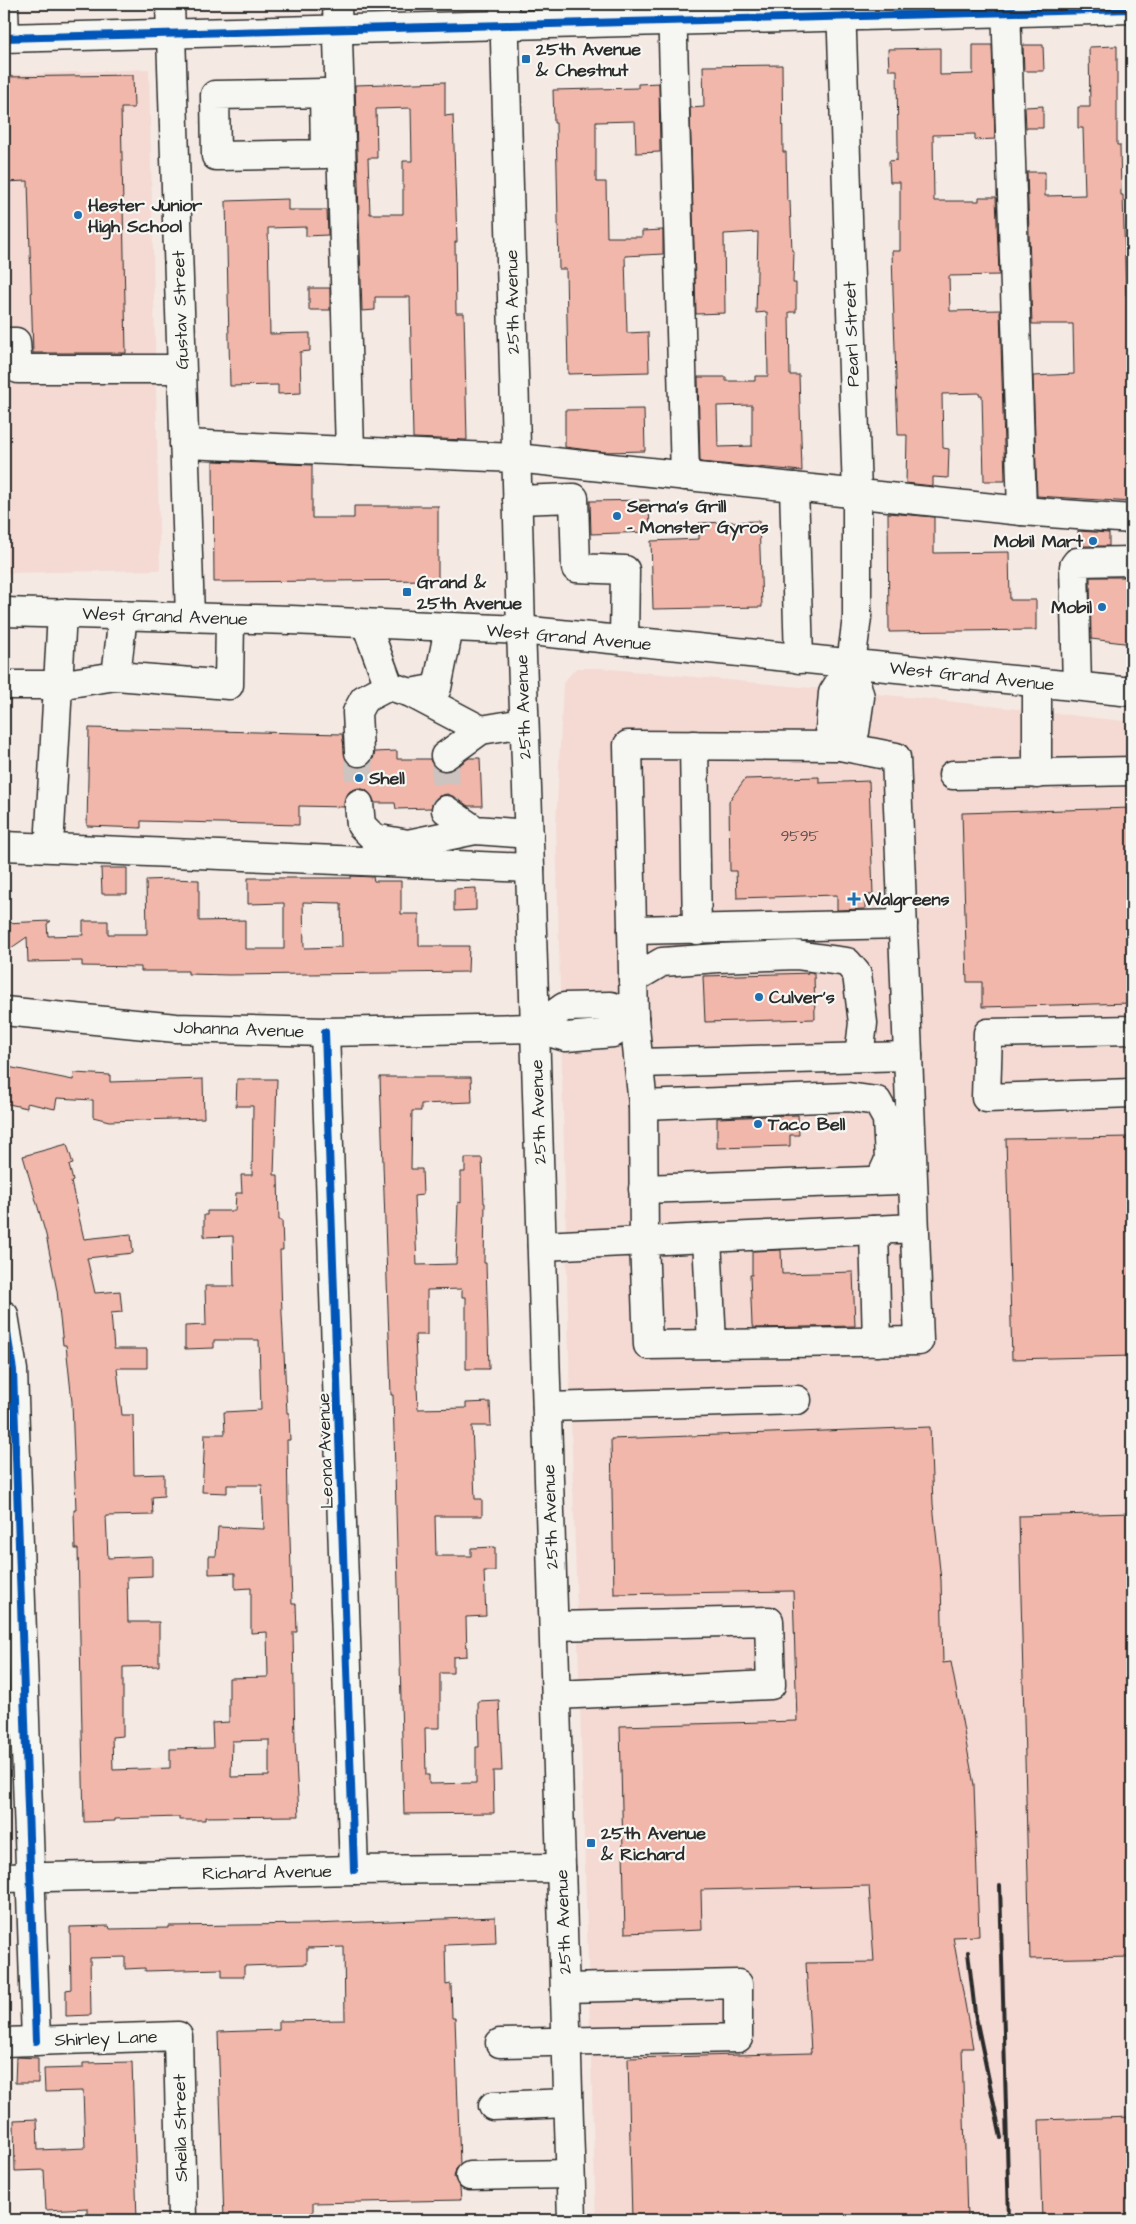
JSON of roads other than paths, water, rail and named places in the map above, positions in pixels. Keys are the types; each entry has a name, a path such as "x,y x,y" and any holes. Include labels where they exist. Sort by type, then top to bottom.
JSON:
{"street":[{"name":"Gustav Street","path":"170,4 190,617"},
{"path":"4,8 4,38 171,34 337,17 1006,8 1132,10"},
{"path":"1006,8 1022,510"},
{"name":"Pearl Street","path":"841,10 857,494 857,617 851,664"},
{"path":"672,12 685,476"},
{"name":"25th Avenue","path":"504,14 520,630 529,834 572,2220"},
{"path":"331,89 215,94 216,156 325,154 331,89 337,17"},
{"path":"331,89 350,451"},
{"path":"174,127 216,125"},
{"path":"4,342 16,342 18,369 182,369"},
{"path":"184,444 516,458 857,494 1022,510 1132,518"},
{"path":"794,487 799,659"},
{"path":"517,500 574,498 576,568 624,570 624,641"},
{"path":"1077,686 1074,566 1078,562 1132,561"},
{"name":"West Grand Avenue","path":"4,612 520,630 1132,692"},
{"path":"50,830 62,613"},
{"path":"116,676 123,615"},
{"path":"4,684 58,685 116,676 228,685 230,619"},
{"path":"366,624 400,689 481,730"},
{"path":"359,752 357,712 364,699 400,689 437,688 449,628"},
{"path":"840,746 830,729 833,693 851,664"},
{"path":"1037,683 1037,774"},
{"path":"445,756 481,730 524,723"},
{"path":"628,745 694,745 840,746 896,757 919,1341 648,1345 644,1241 643,1105 634,1018 628,745"},
{"path":"694,745 697,930"},
{"path":"954,776 1132,771"},
{"path":"359,804 361,825 374,838 408,844 475,830 529,834"},
{"path":"446,810 475,830"},
{"path":"4,846 530,868"},
{"path":"632,930 903,924"},
{"path":"837,926 847,962 857,974 863,1023 859,1057"},
{"path":"633,978 662,962 680,960 796,955 847,962"},
{"path":"535,1028 564,1007 610,1006 634,1018"},
{"name":"Johanna Avenue","path":"4,1011 176,1028 325,1032 535,1028"},
{"path":"1132,1030 988,1034 986,1098 1132,1092"},
{"name":"Leona Avenue","path":"325,1032 354,1870"},
{"path":"639,1063 908,1056"},
{"path":"643,1105 848,1096 877,1101 887,1119 889,1160 880,1180"},
{"path":"643,1189 913,1179"},
{"path":"542,1246 915,1228"},
{"path":"874,1230 877,1342"},
{"path":"707,1238 712,1344"},
{"path":"4,1315 13,1370 17,1878 36,2041"},
{"path":"547,1406 798,1400"},
{"path":"554,1626 769,1621 771,1676 771,1685 556,1695"},
{"name":"Richard Avenue","path":"17,1878 354,1870 561,1868"},
{"path":"500,2043 738,2038 738,1984 565,1988"},
{"name":"Shirley Lane","path":"4,2042 178,2036"},
{"name":"Sheila Street","path":"178,2036 182,2220"},
{"path":"493,2106 568,2103"},
{"path":"470,2176 570,2174"}],"tunnel":[{"path":"359,752 359,804"},
{"path":"445,756 446,810"}],"railway":[{"path":"1000,1885 1009,2220"},
{"path":"968,1952 975,2013 1001,2138"}],"place":[{"name":"25th Avenue & Chestnut","path":"526,59"},
{"name":"Hester Junior High School","path":"78,215"},
{"name":"Serna's Grill - Monster Gyros","path":"617,516"},
{"name":"Mobil Mart","path":"1093,541"},
{"name":"Grand & 25th Avenue","path":"407,592"},
{"name":"Mobil","path":"1102,607"},
{"name":"Shell","path":"359,778"},
{"name":"Walgreens","path":"854,899"},
{"name":"Culver's","path":"759,997"},
{"name":"Taco Bell","path":"758,1124"},
{"name":"25th Avenue & Richard","path":"591,1843"}]}
